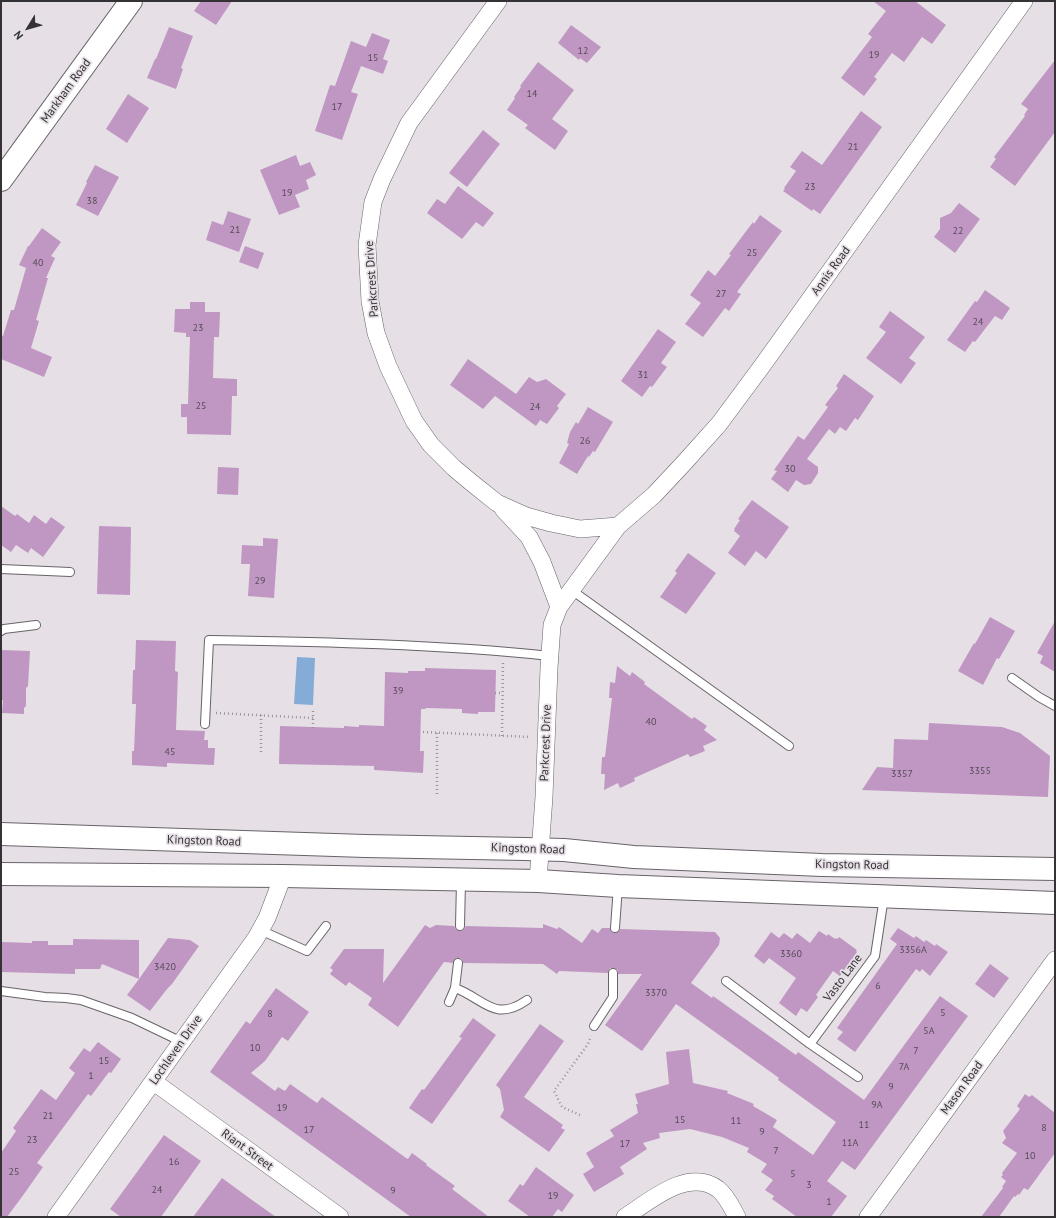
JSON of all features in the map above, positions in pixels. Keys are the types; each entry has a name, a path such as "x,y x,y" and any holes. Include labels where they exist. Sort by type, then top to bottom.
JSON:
{"main road":[{"name":"Markham Road","path":"1,180 131,1"},
{"name":"Kingston Road","path":"1,834 365,846 564,850 634,857 822,864 1055,869"},
{"path":"618,886 620,874 634,857"},
{"path":"1,874 283,876 538,881 618,886 1055,903"}],"street":[{"name":"Parkcrest Drive","path":"498,1 409,123 382,179 373,202 367,245 370,301 376,333 388,366 414,421 431,445 472,483 497,503 529,537 542,562 558,607"},
{"name":"Annis Road","path":"618,526 654,495 719,424 1024,1"},
{"name":"Parkcrest Drive","path":"497,503 526,516 580,529 618,526"},
{"name":"Parkcrest Drive","path":"538,881 552,625 558,607 570,589 618,526"},
{"name":"Lochleven Drive","path":"56,1217 154,1082 260,930 267,918 283,876"},
{"name":"Mason Road","path":"868,1217 1055,960"},
{"name":"Riant Street","path":"154,1082 340,1217"},
{"path":"625,1217 675,1185 702,1182 719,1190 728,1201 737,1217"}],"lane":[{"path":"1,569 70,572"},
{"path":"570,589 789,746"},
{"path":"1,631 4,629 36,625"},
{"path":"205,724 209,640 357,643 503,651 550,656"},
{"path":"1012,678 1038,697 1055,706"},
{"path":"460,926 461,880"},
{"path":"615,928 618,886"},
{"name":"Vasto Lane","path":"810,1044 874,956 885,896"},
{"path":"260,930 307,950 326,926"},
{"path":"449,1002 455,988 458,963"},
{"path":"594,1026 613,997 613,973"},
{"path":"726,981 810,1044 858,1077"},
{"path":"455,988 468,993 488,1006 504,1010 517,1007 527,1000"},
{"path":"1,991 81,1000 132,1018 182,1042"}],"path":[{"path":"502,736 503,651"},
{"path":"495,693 503,693"},
{"path":"313,711 313,730"},
{"path":"206,712 313,718"},
{"path":"261,715 261,755"},
{"path":"423,732 546,738"},
{"path":"437,733 437,794"},
{"path":"580,1115 562,1107 554,1091 588,1044 594,1026"}],"water":[{"path":"297,657 315,658 313,705 294,704"}],"building":[{"path":"201,1 232,1 216,25 194,11"},
{"path":"873,1 915,1 946,25 932,44 922,37 904,62 892,53 874,77 877,79 864,96 841,78 872,37 868,34 886,11"},
{"path":"571,25 601,47 587,63 580,58 579,60 558,43"},
{"path":"169,27 193,36 181,68 183,69 176,89 147,78"},
{"path":"372,33 390,40 383,59 388,61 383,74 361,66 351,92 358,94 342,140 315,131 330,85 335,86 351,41 366,47"},
{"path":"1055,60 1055,132 1015,186 990,167 996,159 994,157 1025,116 1024,115 1028,109 1021,104"},
{"path":"538,62 574,90 552,119 568,131 555,150 525,128 528,125 507,110 521,87 520,86"},
{"path":"128,94 149,108 127,143 106,129"},
{"path":"861,111 882,127 820,214 813,209 812,211 783,191 796,171 790,167 802,151 822,165"},
{"path":"483,130 500,144 467,187 449,173"},
{"path":"296,155 300,166 310,162 316,175 306,180 309,189 295,195 300,207 279,215 260,170"},
{"path":"95,165 119,177 98,216 76,205"},
{"path":"458,186 494,213 483,227 476,222 462,239 427,213 437,199 445,204"},
{"path":"959,203 980,219 955,253 934,237 940,229 940,218 951,213"},
{"path":"228,211 251,219 239,252 206,240 212,221 223,225"},
{"path":"760,215 782,231 737,292 741,294 729,311 725,308 703,337 685,324 701,303 690,295 708,270 715,276 731,255 729,254"},
{"path":"42,228 61,242 51,256 55,258 46,278 48,278 36,320 39,321 31,348 52,357 44,377 1,359 1,335 3,336 11,310 14,310 26,268 19,265 28,246"},
{"path":"245,246 264,253 258,269 239,262"},
{"path":"985,290 1010,308 1002,320 995,316 975,342 973,341 965,352 947,340 975,301 977,302"},
{"path":"190,302 205,302 205,312 220,312 219,337 214,337 213,378 237,379 237,396 232,396 231,435 187,434 187,417 181,417 181,404 188,404 190,337 186,337 186,333 174,332 175,309 190,309"},
{"path":"890,311 925,337 909,358 916,363 901,384 866,358 886,332 879,327"},
{"path":"658,329 676,342 661,363 667,367 652,387 650,386 642,397 621,381"},
{"path":"468,359 516,394 529,377 537,382 546,379 566,394 557,406 559,408 547,424 540,420 536,426 495,396 483,409 450,385"},
{"path":"844,374 874,396 858,420 855,418 846,431 840,427 835,434 829,429 807,459 818,467 818,473 811,484 804,485 796,480 788,492 771,479 777,471 774,470 798,436 804,440 828,407 825,405 838,388 836,386"},
{"path":"588,407 613,422 595,452 593,451 589,457 588,456 577,474 559,463 569,444 567,443 570,432 576,422 578,424"},
{"path":"218,467 239,468 238,495 217,494"},
{"path":"752,500 789,527 766,559 756,551 745,566 728,553 740,536 734,531 740,520 738,519"},
{"path":"1,506 15,516 17,514 29,523 34,515 46,524 51,517 65,527 43,557 31,548 28,553 16,545 11,552 1,545"},
{"path":"99,526 131,527 130,595 97,594"},
{"path":"263,538 278,539 274,598 248,596 250,564 241,564 242,545 263,546"},
{"path":"688,553 716,573 686,614 660,597 677,573 675,571"},
{"path":"990,617 1015,631 999,659 997,658 983,685 958,671"},
{"path":"1055,621 1055,672 1040,663 1043,656 1037,653"},
{"path":"136,640 176,641 175,671 178,672 176,730 205,731 204,740 208,740 208,748 215,748 214,765 167,763 167,767 132,765 136,704 132,704"},
{"path":"1,650 30,651 28,686 26,688 26,706 24,708 24,714 2,713 3,700 1,700"},
{"path":"617,666 630,676 632,672 645,682 644,684 692,719 694,717 707,726 704,730 717,740 703,746 705,751 690,757 688,754 634,778 635,781 620,788 618,783 604,790 605,774 601,774 602,757 605,757 612,698 609,698 610,682 615,683"},
{"path":"425,668 496,670 495,712 478,712 478,714 462,713 462,709 421,709 420,751 424,751 423,773 374,770 374,766 279,764 280,726 344,728 344,726 359,727 359,725 384,726 385,672 408,673 408,671 425,671"},
{"path":"929,723 1002,727 1020,733 1050,756 1048,797 862,790 877,767 893,768 894,739 928,740"},
{"path":"543,924 557,929 559,927 582,943 592,929 598,933 602,928 610,928 612,932 615,933 620,929 715,932 720,938 719,945 691,983 712,998 713,996 796,1055 798,1052 864,1100 940,996 968,1016 855,1170 842,1161 827,1181 847,1196 831,1217 797,1217 772,1199 774,1196 765,1190 773,1180 761,1172 767,1164 747,1152 749,1148 722,1137 690,1129 659,1133 660,1138 643,1143 647,1149 620,1167 624,1174 594,1192 583,1174 594,1167 586,1153 614,1136 610,1130 638,1113 636,1104 638,1104 635,1094 669,1084 666,1052 689,1049 693,1083 728,1091 727,1093 754,1104 753,1106 777,1120 773,1127 813,1155 836,1122 778,1080 779,1078 676,1004 642,1051 605,1025 642,974 618,974 618,970 610,968 608,973 559,971 557,974 543,964 463,963 461,958 456,958 453,963 444,962 398,1027 368,1005 372,998 349,982 346,986 330,974 333,970 330,968 344,949 384,949 383,983 425,925 430,928 436,925 454,926 460,931 466,926 543,928"},
{"path":"898,928 914,938 916,936 924,942 926,940 935,946 936,944 948,952 930,976 922,969 920,972 916,969 855,1052 837,1039 843,1032 837,1028 897,944 890,939"},
{"path":"819,931 827,936 828,934 835,939 839,937 857,950 857,952 840,976 833,971 816,995 818,997 807,1012 801,1008 796,1016 779,1003 796,978 769,958 764,964 754,956 771,932 779,938 784,933 792,939 797,933 810,943"},
{"path":"168,938 190,940 199,946 172,984 150,1011 127,995"},
{"path":"73,939 139,940 139,979 102,964 100,969 75,969 75,974 1,972 1,942 32,943 32,941 48,941 48,945 73,945"},
{"path":"990,964 1009,978 994,998 975,984"},
{"path":"276,988 309,1012 288,1041 282,1037 265,1061 251,1073 275,1091 278,1087 285,1091 290,1084 317,1103 322,1097 406,1158 408,1159 412,1153 455,1186 452,1189 489,1217 411,1217 210,1072 246,1021 250,1024"},
{"path":"473,1018 496,1035 432,1124 409,1108 462,1038 459,1037"},
{"path":"540,1024 564,1041 524,1097 563,1125 561,1128 565,1130 549,1152 500,1117 504,1110 500,1089 496,1085"},
{"path":"98,1042 121,1059 91,1096 88,1094 37,1163 43,1167 24,1194 7,1217 1,1217 1,1153 16,1131 13,1128 41,1089 56,1100 75,1073 69,1068 84,1048 90,1052"},
{"path":"1025,1094 1029,1097 1032,1095 1055,1113 1055,1153 1028,1190 1024,1188 1019,1195 1014,1196 999,1217 981,1217 1003,1188 1002,1187 1006,1181 1001,1177 1003,1175 1002,1173 1017,1153 1002,1143 1006,1138 1003,1131 1020,1109 1017,1106"},
{"path":"164,1135 201,1161 161,1217 121,1217 110,1209"},
{"path":"536,1167 574,1195 562,1212 558,1209 552,1217 530,1217 508,1201 520,1184 523,1186"},
{"path":"222,1178 252,1200 276,1217 193,1217"}]}
